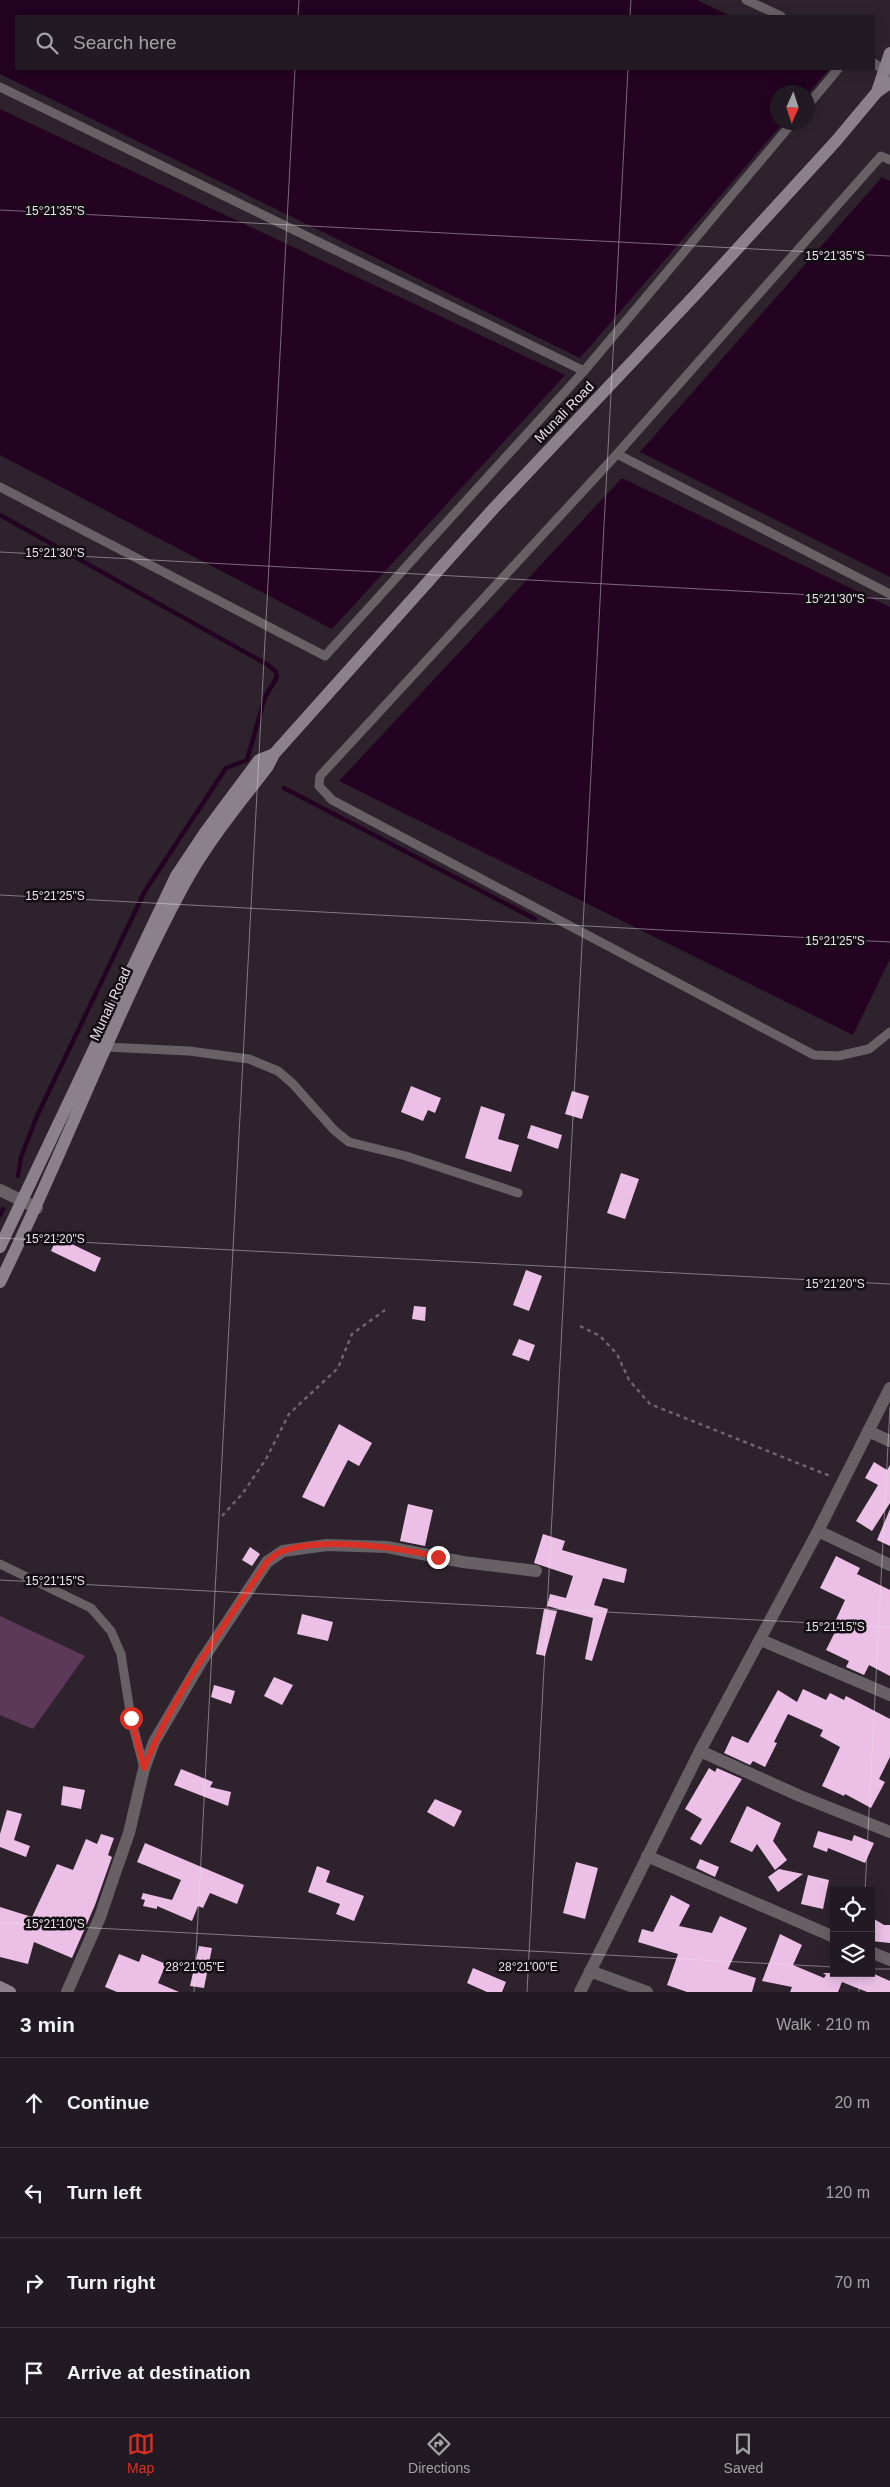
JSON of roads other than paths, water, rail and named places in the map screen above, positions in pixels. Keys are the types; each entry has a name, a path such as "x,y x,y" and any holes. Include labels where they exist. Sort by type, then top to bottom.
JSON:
{"main road":[{"name":"Munali Road","path":"877,92 882,69 890,53"},
{"name":"Munali Road","path":"0,1282 37,1208 106,1047 186,882 214,836 268,766 274,754 494,508 696,294 836,141 877,92 890,82"},
{"name":"Munali Road","path":"0,1247 176,876 206,831 259,760 274,754"},
{"path":"0,1988 10,1992"}],"street":[{"path":"0,1190 37,1208"},
{"path":"580,1992 700,1751 818,1532 890,1388"},
{"path":"868,1431 890,1441"},
{"path":"818,1532 890,1565"},
{"path":"67,1992 100,1917 129,1833 144,1768 154,1742 201,1662 267,1562 283,1551 327,1545 387,1547 464,1562 536,1571"},
{"path":"761,1640 890,1695"},
{"path":"700,1751 800,1796 890,1832"},
{"path":"647,1856 830,1935"},
{"path":"875,1954 890,1960"},
{"path":"590,1971 647,1992"}],"lane":[{"path":"746,0 779,15"},
{"path":"815,97 837,70"},
{"path":"0,87 584,371"},
{"path":"0,487 326,656 584,371 786,130"},
{"path":"890,160 881,156 617,454 320,776 319,786 332,800 814,1055 838,1056 868,1049 890,1032"},
{"path":"617,454 890,594"},
{"path":"106,1047 189,1051 249,1059 283,1076 334,1130 349,1142 406,1156 518,1193"},
{"path":"0,1564 91,1608 111,1631 121,1654 131,1718 144,1768"}],"waterway":[{"path":"0,515 268,665 276,672 277,677 265,697 247,760 226,768 145,891 37,1116 21,1157 18,1176"},
{"path":"284,788 535,919"},
{"path":"0,1215 3,1209"}]}
